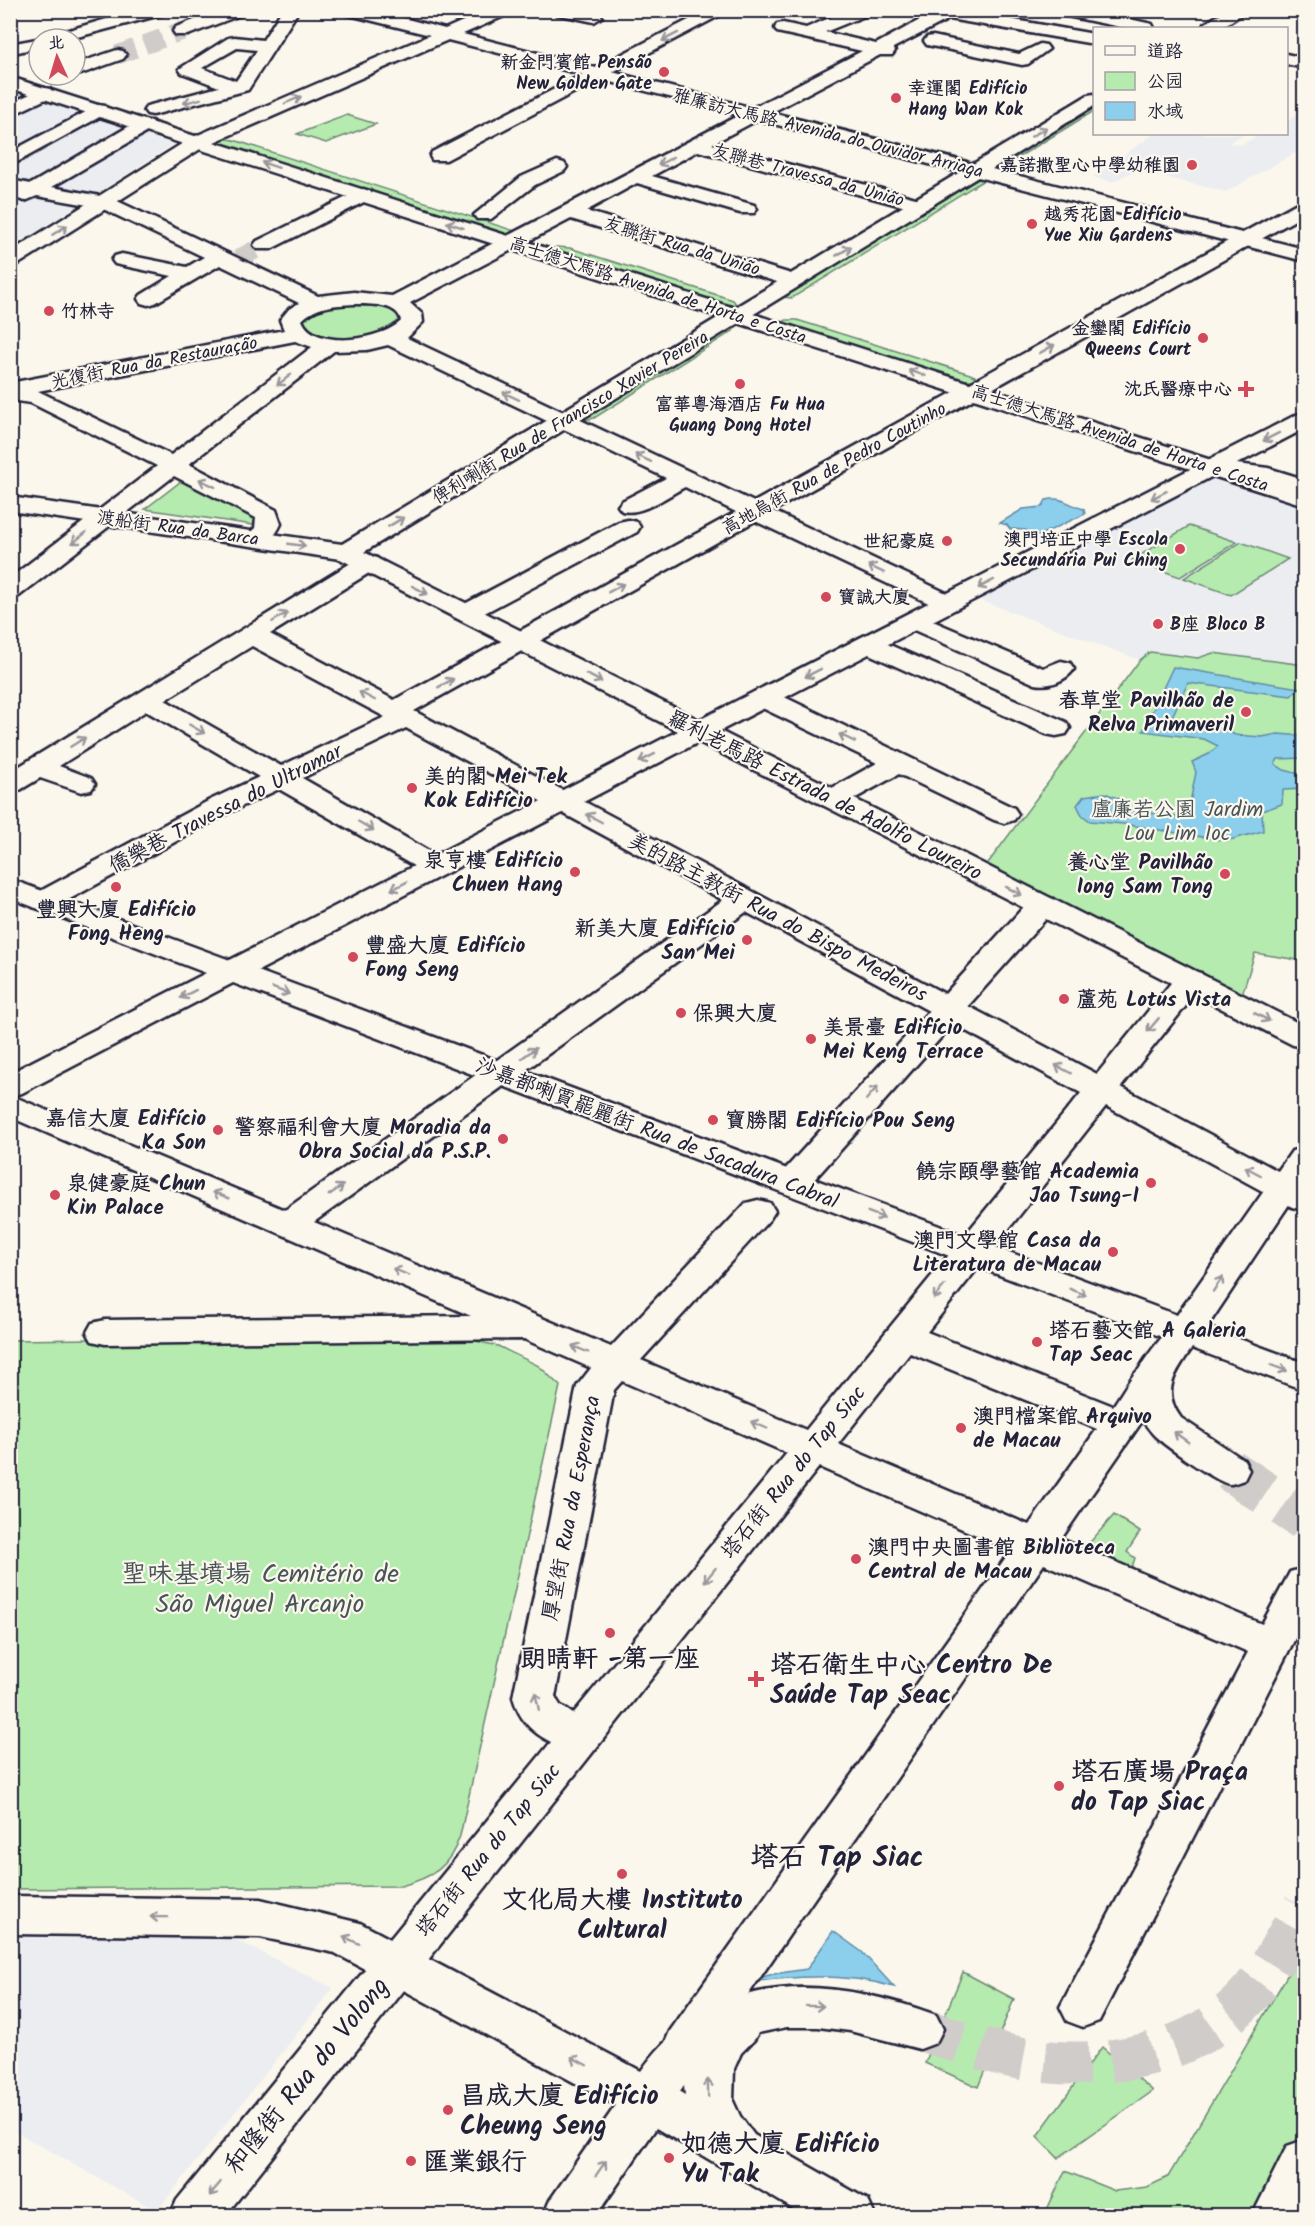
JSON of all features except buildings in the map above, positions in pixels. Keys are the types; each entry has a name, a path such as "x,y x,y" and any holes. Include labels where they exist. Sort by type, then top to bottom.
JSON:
{"street":[{"path":"87,29 160,10 207,22"},
{"path":"182,31 237,10"},
{"path":"10,203 149,118 242,86 291,10"},
{"name":"雅廉訪大馬路 Avenida do Ouvidor Arriaga","path":"351,10 454,32 993,169 1253,236 1305,255"},
{"name":"雅廉訪大馬路 Avenida do Ouvidor Arriaga","path":"389,10 454,32"},
{"path":"10,261 198,142 503,10"},
{"path":"562,10 594,17"},
{"path":"439,156 722,10"},
{"path":"826,10 783,28 877,50 919,49 988,40 1036,29 1068,12 1141,27"},
{"path":"806,34 860,11 879,15"},
{"path":"395,303 877,50 939,12 966,19 1093,39"},
{"path":"919,49 966,19"},
{"path":"1216,27 1243,22"},
{"path":"919,49 1022,60 1077,36"},
{"path":"988,40 1048,49"},
{"path":"238,88 188,69 234,42 268,46"},
{"path":"10,50 27,45"},
{"path":"87,66 117,55"},
{"path":"1288,59 1305,63"},
{"name":"高士德大馬路 Avenida de Horta e Costa","path":"10,65 27,74"},
{"name":"高士德大馬路 Avenida de Horta e Costa","path":"10,82 27,81"},
{"path":"10,111 35,87"},
{"name":"高士德大馬路 Avenida de Horta e Costa","path":"53,87 99,110 220,132 533,231 973,391 1305,498"},
{"name":"高士德大馬路 Avenida de Horta e Costa","path":"59,87 149,118 198,142 511,243 737,315 759,313"},
{"name":"俾利喇街 Rua de Francisco Xavier Pereira","path":"759,313 781,309 1093,100"},
{"path":"10,160 99,110"},
{"name":"俾利喇街 Rua de Francisco Xavier Pereira","path":"10,784 342,580 357,558 759,313 794,281 920,205 1093,117"},
{"name":"友聯巷 Travessa da União","path":"696,145 920,205"},
{"path":"484,215 528,181 557,167"},
{"path":"636,177 747,209"},
{"path":"10,186 104,202 229,259 316,303"},
{"path":"264,245 363,195"},
{"name":"高地烏街 Rua de Pedro Coutinho","path":"400,714 521,641 1305,207"},
{"name":"友聯街 Rua da União","path":"570,212 794,281"},
{"name":"雅廉訪大馬路 Avenida do Ouvidor Arriaga","path":"1253,236 1305,243"},
{"path":"148,299 190,274 229,259"},
{"path":"122,260 190,274"},
{"path":"373,298 395,303 407,310 412,322 407,330 390,338 360,345 312,341 298,334 291,324 294,316 302,309 316,303 373,298"},
{"name":"高士德大馬路 Avenida de Horta e Costa","path":"781,309 1305,476"},
{"name":"俾利喇街 Rua de Francisco Xavier Pereira","path":"574,425 737,315"},
{"name":"光復街 Rua da Restauração","path":"36,391 298,334"},
{"path":"390,338 948,603"},
{"path":"10,591 330,344"},
{"path":"10,391 36,391 172,466 259,509 267,515 269,524 265,532 255,539"},
{"path":"10,1086 1305,420"},
{"path":"1211,468 1268,475 1305,486"},
{"path":"466,613 629,517 685,478"},
{"name":"渡船街 Rua da Barca","path":"10,504 255,539 357,558"},
{"name":"羅利老馬路 Estrada de Adolfo Loureiro","path":"357,558 1305,1038"},
{"path":"914,621 1044,678 1061,669"},
{"name":"美的路主教街 Rua do Bispo Medeiros","path":"252,635 1294,1193"},
{"path":"869,644 1056,728"},
{"path":"764,698 1004,814"},
{"path":"146,700 436,867"},
{"name":"僑樂巷 Travessa do Ultramar","path":"44,901 210,811 281,777 400,714"},
{"path":"833,799 899,763"},
{"path":"37,767 81,784"},
{"name":"沙嘉都喇賈罷麗街 Rua de Sacadura Cabral","path":"10,888 1305,1377"},
{"path":"288,1224 744,899"},
{"path":"792,1183 947,1007 1042,905"},
{"name":"塔石街 Rua do Tap Siac","path":"396,1964 1190,980"},
{"path":"10,1105 1272,1645"},
{"path":"567,2216 1185,1332 1294,1193 1305,1158"},
{"name":"厚望街 Rua da Esperança","path":"579,1736 552,1723 542,1714 535,1703 535,1691 596,1386 758,1210"},
{"path":"105,1332 531,1328"},
{"path":"903,1336 1120,1424"},
{"path":"1156,1373 1152,1382 1152,1400 1160,1418 1177,1434 1230,1470"},
{"path":"1083,2007 1305,1583"},
{"path":"10,1915 260,1918 344,1936 396,1964 660,2084 745,2154 851,2216"},
{"name":"和隆街 Rua do Volong","path":"194,2216 396,1964"},
{"path":"660,2084 688,2050 710,2034 733,2021 773,2009 813,2005 841,2007 871,2013 920,2029"},
{"path":"745,2154 723,2132 709,2106 710,2064 723,2040 745,2021 773,2009"},
{"path":"1276,2216 1305,2162"}],"shaded area":[{"path":"11,90 174,144 11,248"},
{"name":"嘉諾撒聖心中學幼稚園","path":"1304,111 1304,148 1226,192 1136,170 1112,182 1093,177 1153,135 1242,135 1229,143 1240,145 1260,135 1288,135 1288,120"},
{"name":"澳門培正中學 Escola Secundária Pui Ching","path":"1209,471 1304,503 1304,665 1213,653 1198,658 1150,652 1140,660 966,595"},
{"path":"11,1929 214,1929 333,1988 157,2211 11,2129"}],"green space":[{"path":"1093,105 1093,112 1014,160 1004,159"},
{"path":"781,113 967,160 970,163 774,114"},
{"path":"347,115 376,124 326,143 297,134"},
{"path":"220,138 234,140 518,232 512,236 504,235 213,144 212,141"},
{"path":"981,174 989,177 792,298 780,297"},
{"path":"1030,179 1036,179 1246,232 1245,235"},
{"path":"556,247 570,248 733,300 736,304 724,306 553,251"},
{"path":"373,302 398,311 403,317 401,324 369,339 337,341 311,334 301,322 314,309 323,306"},
{"path":"797,320 979,378 978,380 962,380 789,326 784,322"},
{"path":"732,327 735,328 733,331 594,418 581,419"},
{"path":"184,479 255,516 260,526 145,509"},
{"path":"1189,526 1237,542 1180,577 1132,560"},
{"path":"1241,542 1288,559 1231,595 1184,578"},
{"name":"盧廉若公園 Jardim Lou Lim Ioc","path":"1150,652 1198,658 1213,653 1304,665 1304,961 1255,953 1242,995 985,867 1140,660"},
{"name":"聖味基墳場 Cemitério de São Miguel Arcanjo","path":"449,1335 498,1346 539,1366 560,1386 460,1836 445,1864 431,1875 401,1886 11,1889 10,1340"},
{"path":"1114,1515 1140,1532 1127,1552 1135,1558 1131,1570 1078,1556"},
{"path":"1304,1947 1304,2125 1255,2215 1044,2216 1065,2171 1115,2191 1147,2187 1168,2177"},
{"path":"963,1972 1014,1999 978,2087 925,2063"},
{"path":"1102,2047 1153,2091 1058,2158 1037,2136"}],"water":[{"path":"1052,499 1084,509 1085,514 1038,536 1025,530 1010,529 1007,525 1000,523 1023,509 1042,507 1046,500"},
{"path":"1173,667 1299,688 1291,696 1188,683 1170,721 1224,729 1235,735 1304,736 1304,758 1278,759 1275,764 1284,770 1304,775 1304,789 1283,790 1282,804 1262,811 1263,831 1226,841 1123,824 1090,821 1082,815 1077,805 1084,796 1105,793 1120,799 1123,809 1187,818 1196,772 1192,762 1209,754 1218,746 1204,739 1143,731"},
{"path":"833,1931 862,1952 894,1987 835,1977 796,1977 737,1984 773,1974 807,1969"}],"tunnel":[{"path":"117,55 182,31"},
{"path":"238,259 264,245"},
{"path":"1230,1470 1304,1519"},
{"path":"920,2029 998,2053 1054,2062 1114,2061 1172,2047 1198,2035 1223,2019 1245,1999 1270,1967 1304,1907"}],"place":[{"name":"新金門賓館 Pensão New Golden Gate","path":"664,72"},
{"name":"幸運閣 Edifício Hang Wan Kok","path":"896,98"},
{"name":"嘉諾撒聖心中學幼稚園","path":"1192,165"},
{"name":"越秀花園 Edifício Yue Xiu Gardens","path":"1032,224"},
{"name":"竹林寺","path":"49,311"},
{"name":"金鑾閣 Edifício Queens Court","path":"1203,338"},
{"name":"富華粵海酒店 Fu Hua Guang Dong Hotel","path":"740,384"},
{"name":"沈氏醫療中心","path":"1246,389"},
{"name":"世紀豪庭","path":"947,541"},
{"name":"澳門培正中學 Escola Secundária Pui Ching","path":"1180,549"},
{"name":"寶誠大廈","path":"826,597"},
{"name":"B座 Bloco B","path":"1158,624"},
{"name":"春草堂 Pavilhão de Relva Primaveril","path":"1246,712"},
{"name":"美的閣 Mei Tek Kok Edifício","path":"412,788"},
{"name":"泉亨樓 Edifício Chuen Hang","path":"575,872"},
{"name":"養心堂 Pavilhão Iong Sam Tong","path":"1225,874"},
{"name":"豐興大廈 Edifício Fong Heng","path":"116,887"},
{"name":"新美大廈 Edifício San Mei","path":"747,940"},
{"name":"豐盛大廈 Edifício Fong Seng","path":"353,957"},
{"name":"蘆苑 Lotus Vista","path":"1064,999"},
{"name":"保興大廈","path":"681,1013"},
{"name":"美景臺 Edifício Mei Keng Terrace","path":"811,1039"},
{"name":"寶勝閣 Edifício Pou Seng","path":"713,1120"},
{"name":"嘉信大廈 Edifício Ka Son","path":"218,1130"},
{"name":"警察福利會大廈 Moradia da Obra Social da P.S.P.","path":"503,1139"},
{"name":"饒宗頤學藝館 Academia Jao Tsung-I","path":"1151,1183"},
{"name":"泉健豪庭 Chun Kin Palace","path":"55,1195"},
{"name":"澳門文學館 Casa da Literatura de Macau","path":"1113,1252"},
{"name":"塔石藝文館 A Galeria Tap Seac","path":"1037,1342"},
{"name":"澳門檔案館 Arquivo de Macau","path":"961,1428"},
{"name":"澳門中央圖書館 Biblioteca Central de Macau","path":"856,1559"},
{"name":"朗晴軒 -第一座","path":"610,1633"},
{"name":"塔石衛生中心 Centro De Saúde Tap Seac","path":"756,1679"},
{"name":"塔石廣場 Praça do Tap Siac","path":"1059,1786"},
{"name":"文化局大樓 Instituto Cultural","path":"622,1874"},
{"name":"昌成大廈 Edifício Cheung Seng","path":"448,2110"},
{"name":"如德大廈 Edifício Yu Tak","path":"669,2158"},
{"name":"匯業銀行","path":"411,2161"}],"district":[{"name":"塔石 Tap Siac","path":"837,1856"}]}
